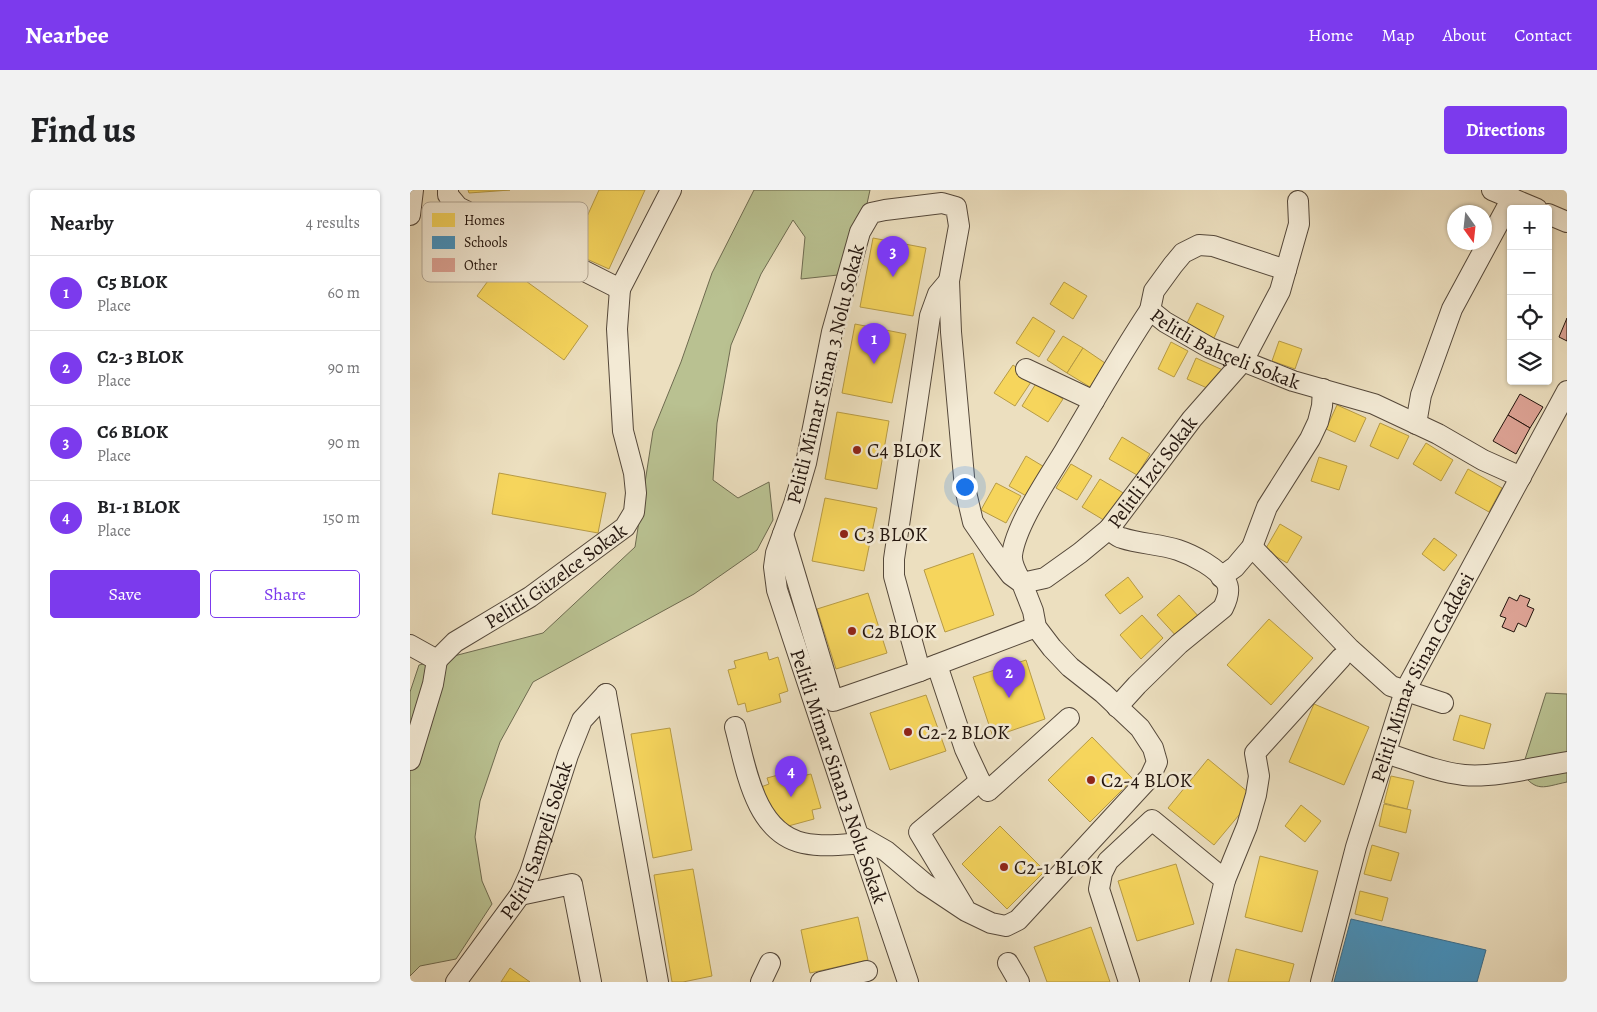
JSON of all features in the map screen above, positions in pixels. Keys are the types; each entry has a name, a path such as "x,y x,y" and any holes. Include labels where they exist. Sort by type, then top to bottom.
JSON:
{"street":[{"path":"410,215 413,190"},
{"path":"448,190 448,195 454,202"},
{"name":"Pelitli Güzelce Sokak","path":"437,660 455,642 530,597 625,527 634,512 636,493 634,473 623,432 617,329 620,289 671,190"},
{"path":"1492,190 1528,205"},
{"path":"1416,424 1421,395 1452,309 1512,198"},
{"name":"Pelitli İzci Sokak","path":"1221,577 1214,570 1178,550 1120,538 1109,529 1192,419 1243,361 1280,292 1299,224 1298,201"},
{"name":"Pelitli Mimar Sinan 3 Nolu Sokak","path":"908,982 777,590 774,567 776,553 794,504 806,463 832,332 860,232 871,214 885,210 942,203 956,207 959,226 949,280 951,332 965,488 973,522 994,554 1011,575 1022,583 1036,627"},
{"path":"1552,216 1567,222"},
{"path":"1150,310 1154,291 1174,264 1183,253 1199,245 1213,246 1286,270"},
{"path":"588,273 620,289"},
{"path":"949,280 938,294 930,316 894,559 894,576 929,668 980,781 988,791 1069,718"},
{"name":"Pelitli Bahçeli Sokak","path":"1022,583 1014,568 1012,557 1020,530 1037,496 1150,310 1164,322 1210,348 1293,381 1374,404 1483,460 1521,477"},
{"path":"1026,369 1094,401"},
{"path":"1117,707 1179,644 1223,608 1227,601 1228,591 1226,582 1221,577 1235,567 1252,547 1267,506 1310,439 1318,422 1323,390"},
{"name":"Pelitli Mimar Sinan Caddesi","path":"1321,982 1356,847 1405,691 1567,391"},
{"path":"1022,583 1045,578 1109,529"},
{"path":"735,727 754,797 766,818 781,833 802,843 834,846 859,839 886,851 924,883 966,911 991,923 1006,926 1018,920 1150,777 1157,762 1154,748 1140,728 1070,667 1036,627 929,668 833,701 783,534"},
{"path":"1252,547 1350,648 1391,686 1443,704"},
{"path":"410,645 437,660 434,684 410,760"},
{"path":"1200,982 1225,880 1247,826 1256,795 1259,776 1255,753 1341,658"},
{"name":"Pelitli Samyeli Sokak","path":"456,982 520,895 530,873 568,755 582,720 606,694 658,982"},
{"path":"1386,753 1440,770 1463,775 1483,775 1567,762"},
{"path":"966,911 919,832 980,781"},
{"path":"1129,982 1100,889 1102,873 1108,861 1152,820 1225,880"},
{"path":"520,895 572,884 591,982"},
{"path":"761,982 770,963"},
{"path":"1008,963 1019,982"},
{"path":"821,982 867,971"}],"green space":[{"path":"754,190 870,190 865,213 838,275 801,279 805,237 793,220 761,274 731,345 717,423 713,480 738,498 769,482 773,520 757,550 694,594 533,682 500,742 480,801 475,837 482,881 492,904 456,959 420,966 410,976 410,692 419,665 543,633 635,547 653,431 681,362 712,273"},
{"path":"1546,693 1567,694 1567,782 1541,787 1532,783 1521,772"}],"building: Homes":[{"path":"468,190 510,190 469,193"},
{"path":"599,190 645,190 609,269 588,260 588,214"},
{"path":"873,238 926,248 913,316 860,307"},
{"path":"487,282 527,282 588,326 564,360 477,296"},
{"path":"1064,282 1087,296 1073,319 1050,304"},
{"path":"1197,303 1224,316 1214,338 1186,325"},
{"path":"1033,317 1055,331 1039,357 1016,343"},
{"path":"855,324 906,334 892,403 842,393"},
{"path":"1063,336 1083,348 1067,373 1047,360"},
{"path":"1279,341 1302,349 1295,369 1272,361"},
{"path":"1171,342 1188,351 1174,377 1158,369"},
{"path":"1083,348 1105,363 1090,387 1067,373"},
{"path":"1196,358 1225,371 1216,392 1187,379"},
{"path":"1013,365 1033,379 1015,406 994,393"},
{"path":"1037,382 1063,399 1048,422 1022,406"},
{"path":"1337,405 1366,418 1355,442 1326,429"},
{"name":"C4 BLOK","path":"837,412 889,421 877,489 825,479"},
{"path":"1380,423 1409,436 1398,459 1370,446"},
{"path":"1122,437 1150,454 1137,475 1109,459"},
{"path":"1426,443 1453,460 1441,481 1413,464"},
{"path":"1026,456 1046,468 1028,497 1009,486"},
{"path":"1319,457 1347,466 1339,490 1311,481"},
{"path":"1071,464 1092,476 1077,500 1056,488"},
{"path":"1468,469 1502,488 1489,512 1455,493"},
{"path":"499,473 606,493 598,533 492,514"},
{"path":"1100,479 1125,494 1107,522 1082,507"},
{"path":"996,483 1021,496 1006,523 981,510"},
{"name":"C3 BLOK","path":"825,498 877,508 864,571 812,561"},
{"path":"1280,524 1302,537 1287,563 1265,550"},
{"path":"1434,538 1457,555 1444,571 1422,554"},
{"path":"973,553 994,615 945,632 924,570"},
{"path":"1128,577 1143,597 1120,614 1105,595"},
{"name":"C2 BLOK","path":"868,593 887,653 836,669 817,609"},
{"path":"1179,595 1200,618 1178,638 1157,615"},
{"path":"1142,615 1163,638 1141,659 1120,635"},
{"path":"1269,619 1313,658 1271,705 1227,665"},
{"path":"767,652 769,660 778,657 788,691 779,694 781,702 747,712 745,703 738,705 728,670 736,668 734,661"},
{"path":"1026,660 1045,719 993,737 973,677"},
{"name":"C2-2 BLOK","path":"926,695 946,751 890,770 870,713"},
{"path":"1314,704 1369,727 1344,785 1289,762"},
{"path":"1460,715 1491,724 1484,749 1453,740"},
{"path":"670,728 692,850 653,858 631,734"},
{"name":"C2-4 BLOK","path":"1092,737 1133,779 1090,822 1048,780"},
{"path":"1208,759 1254,797 1214,845 1168,808"},
{"path":"800,769 802,776 811,774 821,808 812,810 814,819 781,828 761,787 769,784 767,778"},
{"path":"1391,776 1414,781 1407,809 1384,803"},
{"path":"1384,804 1411,810 1406,833 1379,826"},
{"path":"1301,805 1321,821 1305,842 1285,826"},
{"name":"C2-1 BLOK","path":"1000,826 1045,871 1007,909 962,864"},
{"path":"1372,845 1399,853 1391,881 1364,874"},
{"path":"1260,856 1318,871 1302,932 1245,917"},
{"path":"1176,864 1194,924 1137,941 1118,881"},
{"path":"693,869 712,976 683,982 672,982 654,875"},
{"path":"1360,891 1388,898 1382,921 1355,914"},
{"path":"858,917 868,960 810,973 801,930"},
{"path":"1091,927 1110,982 1047,982 1034,947"},
{"path":"1236,949 1294,964 1289,982 1228,982"},
{"path":"510,968 530,982 501,982"}],"building: Schools":[{"path":"1351,919 1486,950 1477,982 1334,982"}],"building: Other":[{"path":"1567,318 1567,341 1559,337"},
{"path":"1520,394 1543,407 1530,428 1508,415"},
{"path":"1508,415 1530,428 1516,454 1493,441"},
{"path":"1520,595 1530,599 1527,606 1534,609 1526,627 1518,623 1514,632 1502,627 1506,618 1500,616 1509,597 1517,601"}],"place":[{"name":"C6 BLOK","path":"893,277"},
{"name":"C5 BLOK","path":"874,364"},
{"name":"C4 BLOK","path":"857,450"},
{"name":"C3 BLOK","path":"844,534"},
{"name":"C2 BLOK","path":"852,631"},
{"name":"C2-3 BLOK","path":"1009,698"},
{"name":"C2-2 BLOK","path":"908,732"},
{"name":"C2-4 BLOK","path":"1091,780"},
{"name":"B1-1 BLOK","path":"791,797"},
{"name":"C2-1 BLOK","path":"1004,867"}]}
